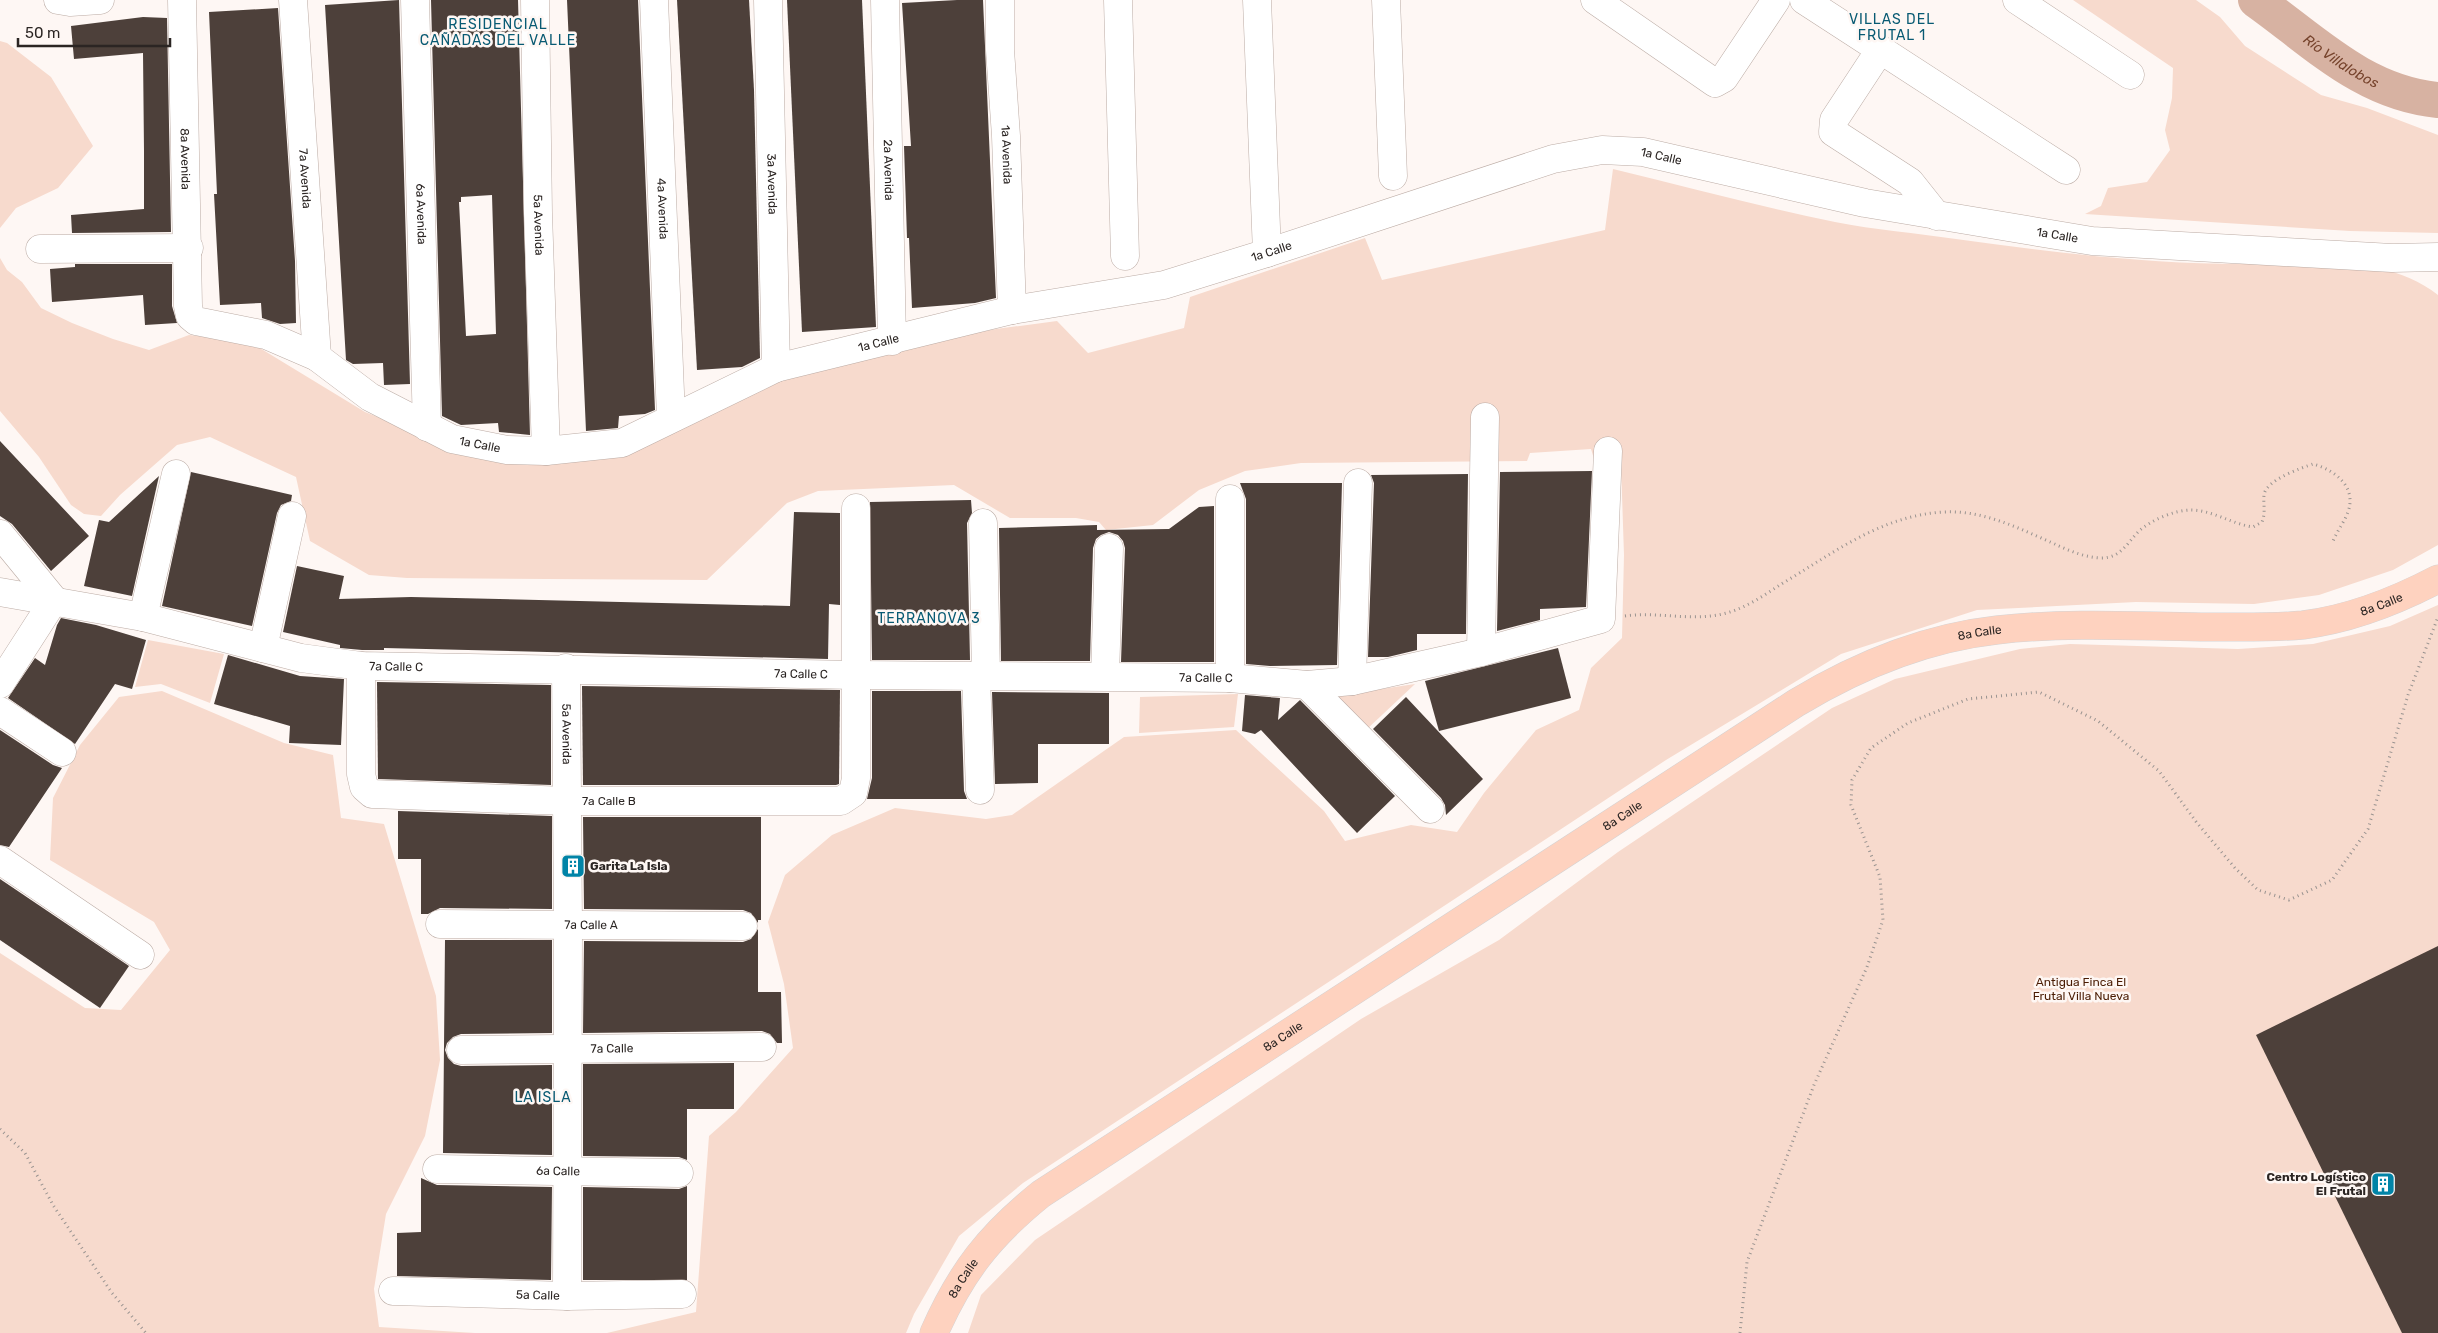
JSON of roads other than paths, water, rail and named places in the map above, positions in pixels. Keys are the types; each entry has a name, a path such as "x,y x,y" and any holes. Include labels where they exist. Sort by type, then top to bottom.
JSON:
{"main road":[{"name":"8a Calle","path":"934,1333 956,1286 970,1265 1004,1226 1048,1190 1796,703 1847,674 1923,644 1998,630 2083,625 2266,627 2304,625 2361,612 2394,600 2438,579"}],"street":[{"path":"58,0 70,2 100,0"},
{"name":"8a Avenida","path":"182,0 188,306 190,316"},
{"name":"7a Avenida","path":"292,0 317,357"},
{"name":"6a Avenida","path":"414,0 427,427"},
{"name":"5a Avenida","path":"534,0 538,213 546,450"},
{"name":"4a Avenida","path":"654,0 671,417"},
{"name":"3a Avenida","path":"768,0 776,368"},
{"name":"2a Avenida","path":"885,0 892,341"},
{"name":"1a Avenida","path":"1000,0 1000,50 1006,136 1012,310"},
{"path":"1118,0 1125,256"},
{"path":"1257,0 1267,253"},
{"path":"1386,0 1393,176"},
{"path":"1595,0 1715,83 1724,78 1776,0"},
{"path":"1804,0 2066,170"},
{"path":"2017,0 2130,75"},
{"path":"1880,50 1834,120 1833,132 1910,182 1937,216"},
{"name":"1a Calle","path":"190,316 196,321 207,325 266,335 317,357 370,397 452,439 507,450 546,450 622,443 671,417 776,368 1012,310 1164,284 1267,253 1553,159 1602,150 1630,150 1676,158 1865,203 2092,241 2392,258 2438,257"},
{"path":"40,249 188,248"},
{"name":"1a Calle","path":"2392,258 2438,277"},
{"path":"1481,652 1485,417"},
{"name":"7a Calle C","path":"0,592 143,617 301,658 361,666 566,668 856,675 1230,678 1307,685 1352,681 1481,652 1601,619 1608,451"},
{"path":"143,617 176,474"},
{"path":"1352,681 1358,483"},
{"path":"1230,500 1230,678"},
{"path":"856,508 856,675"},
{"path":"263,648 292,516"},
{"path":"980,790 983,524"},
{"path":"0,534 54,600 0,684"},
{"path":"1106,676 1109,548"},
{"name":"7a Calle B","path":"361,666 361,774 367,790 379,795 567,801 832,802 850,796 855,789 856,778 856,675"},
{"name":"5a Avenida","path":"566,668 568,924 567,1296"},
{"path":"1307,685 1430,809"},
{"path":"0,711 62,752"},
{"path":"0,860 140,955"},
{"name":"7a Calle A","path":"440,924 743,926"},
{"name":"7a Calle","path":"461,1050 762,1047"},
{"name":"6a Calle","path":"436,1169 679,1173"},
{"name":"5a Calle","path":"393,1291 567,1296 682,1294"}],"waterway":[{"name":"Río Villalobos","path":"2256,0 2319,48 2363,76 2386,87 2411,95 2438,100"}],"place":[{"name":"Garita La Isla","path":"573,866"},
{"name":"Centro Logístico El Frutal","path":"2383,1184"}],"district":[{"name":"VILLAS DEL FRUTAL 1","path":"1892,28"},
{"name":"RESIDENCIAL CAÑADAS DEL VALLE","path":"498,32"},
{"name":"TERRANOVA 3","path":"929,618"},
{"name":"LA ISLA","path":"543,1097"}],"park label":[{"name":"Antigua Finca El Frutal Villa Nueva","path":"2081,989"}]}
